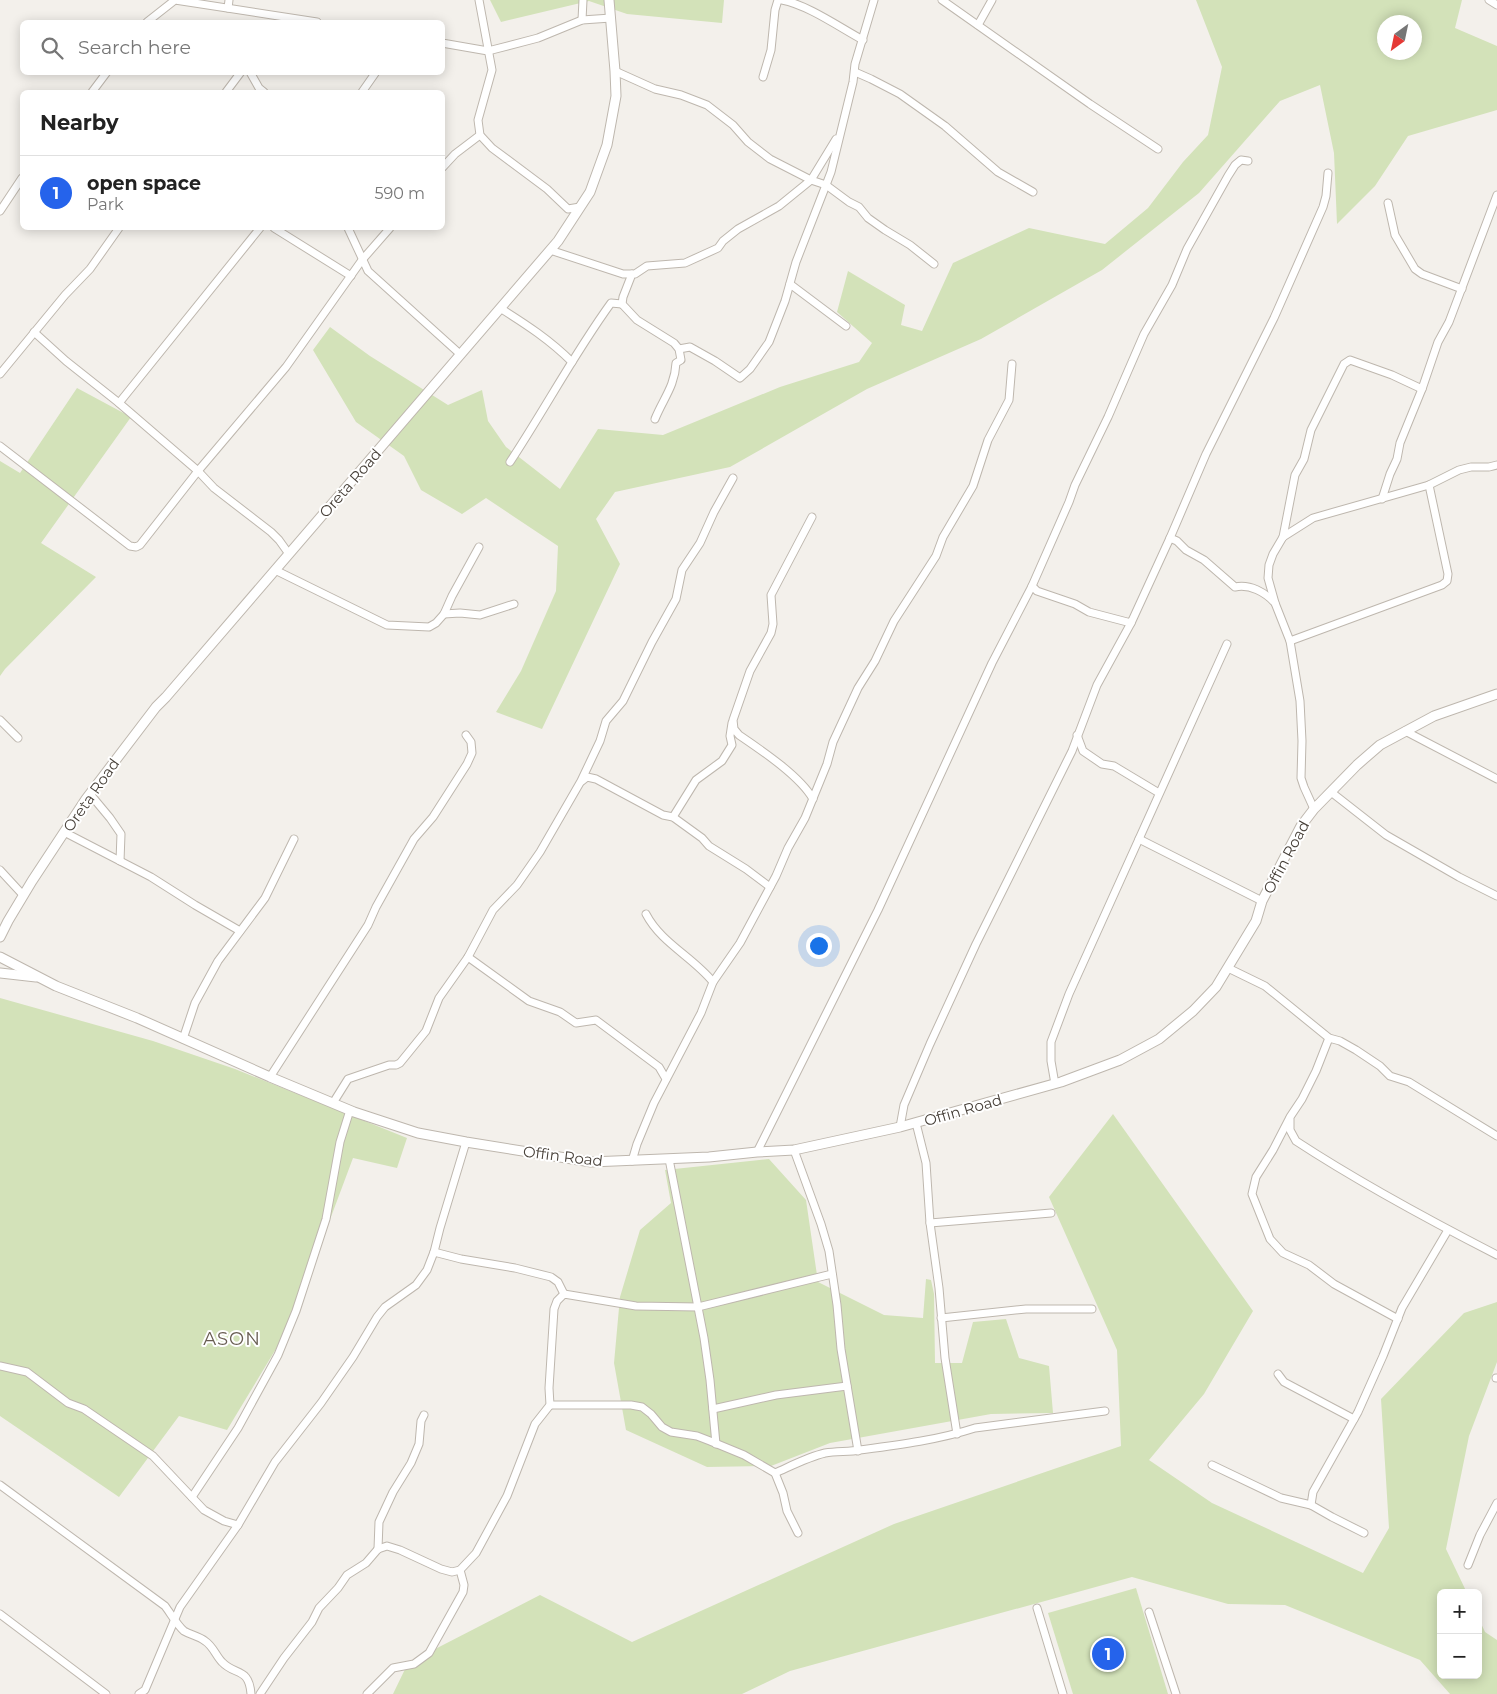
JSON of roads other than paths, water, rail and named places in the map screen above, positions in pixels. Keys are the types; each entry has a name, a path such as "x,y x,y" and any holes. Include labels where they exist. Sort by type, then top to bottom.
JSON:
{"street":[{"path":"150,20 175,0 229,4 307,20"},
{"path":"479,0 492,70 478,120 480,135 492,148 547,189 568,209 580,207"},
{"path":"582,20 583,0"},
{"name":"Oreta Road","path":"0,936 23,895 64,832 90,794 156,707 550,250 590,192 607,145 616,96 616,71 609,0"},
{"path":"763,77 771,50 775,10 780,0 793,2 862,40"},
{"path":"680,349 690,347 740,378 750,369 769,342 796,262 826,185 855,72 855,64 874,0"},
{"path":"942,0 1090,104 1158,149"},
{"path":"978,24 992,0"},
{"path":"1489,0 1497,5"},
{"path":"445,44 488,51 538,38 582,20 611,18"},
{"path":"616,71 655,89 681,94 707,105 733,125 748,142 770,159 811,180 826,185 858,207 868,218 910,245 934,264"},
{"path":"855,72 888,87 906,98 945,126 998,172 1033,192"},
{"path":"94,90 105,75"},
{"path":"228,90 239,75"},
{"path":"252,75 262,90"},
{"path":"363,90 374,75"},
{"path":"550,250 623,274 632,274 647,266 685,264 718,248 723,241 738,229 779,206 811,180 840,133"},
{"path":"445,165 455,154 480,135"},
{"path":"757,1152 878,910 992,663 1032,586 1075,485 1142,340 1172,284 1187,249 1235,165 1241,160 1248,161"},
{"path":"900,1127 904,1105 976,944 1072,751 1098,686 1131,623 1206,454 1274,318 1323,207 1328,173"},
{"path":"0,211 20,181"},
{"path":"1382,499 1397,459 1404,431 1422,390 1438,342 1449,322 1497,195"},
{"path":"1388,203 1395,235 1415,269 1422,274 1462,288"},
{"path":"0,374 59,304 65,294 90,269 118,230"},
{"path":"119,404 258,230"},
{"path":"277,230 351,276"},
{"path":"349,230 368,270 460,354"},
{"path":"0,446 130,546 140,546 198,471 286,367 362,260 388,230"},
{"path":"632,274 622,304 637,320 674,343 680,349 681,360 676,363 674,379 669,394 655,419"},
{"path":"790,284 846,326"},
{"path":"510,462 585,339 611,304 622,304"},
{"path":"500,308 553,343 572,362"},
{"path":"34,332 66,362 198,471 214,488 272,532 289,554"},
{"path":"1314,808 1301,778 1300,701 1290,641 1275,604 1268,578 1269,565 1283,537 1295,475 1304,459 1311,430 1344,364 1350,360 1392,374 1422,390"},
{"path":"632,1161 636,1144 654,1103 702,1013 713,982 740,943 805,818 827,764 833,742 855,695 875,661 894,621 936,556 943,537 974,486 988,440 1009,400 1012,364"},
{"path":"1283,537 1313,518 1429,484 1465,468 1497,464"},
{"path":"333,1103 348,1079 400,1063 426,1031 439,998 468,957 494,910 517,885 540,852 582,781 600,741 606,721 623,701 676,599 682,570 700,543 714,512 733,478"},
{"path":"1290,641 1442,585 1447,581 1448,574 1429,484"},
{"path":"673,816 696,780 722,761 732,746 730,736 733,721 750,671 771,633 773,624 771,595 812,517"},
{"path":"1170,538 1204,560 1235,587 1252,588 1275,604"},
{"path":"276,570 390,626 429,627 436,623 444,614 479,547"},
{"path":"1032,586 1037,591 1075,604 1089,612 1131,623"},
{"path":"444,614 480,615 514,604"},
{"path":"1055,1084 1051,1061 1051,1042 1069,994 1227,644"},
{"name":"Offin Road","path":"0,957 72,993 137,1018 270,1077 350,1110 418,1133 591,1162 709,1158 794,1150 916,1123 1055,1084 1120,1060 1158,1040 1193,1011 1216,987 1256,920 1262,901 1300,826 1314,808 1357,764 1380,745 1434,716 1497,694"},
{"path":"0,720 18,738"},
{"path":"733,721 734,729 739,735 796,778 808,790 813,799"},
{"path":"1405,731 1497,779"},
{"path":"270,1077 368,925 414,839 433,818 467,764 472,753 471,742 466,735"},
{"path":"1077,735 1083,751 1102,764 1114,766 1159,793"},
{"path":"582,781 587,777 596,779 663,814 673,816 702,838 709,846 746,869 770,887"},
{"path":"1331,792 1386,835 1459,877 1497,896"},
{"path":"90,794 121,834 120,861"},
{"path":"64,832 151,878 240,930"},
{"path":"182,1039 195,1003 218,961 265,898 294,839"},
{"path":"1140,839 1262,901"},
{"path":"0,870 23,895"},
{"path":"646,914 651,924 673,946 704,971 713,982"},
{"path":"468,957 536,1004 560,1012 576,1023 596,1020 659,1067 666,1079"},
{"path":"1228,968 1265,986 1329,1038 1340,1041 1356,1050 1380,1066 1390,1076 1409,1082 1497,1136"},
{"path":"0,973 36,976"},
{"path":"1329,1038 1302,1099 1256,1177 1252,1194 1270,1239 1283,1253 1309,1265 1334,1284 1398,1319"},
{"path":"192,1497 238,1428 278,1356 296,1311 326,1219 340,1142 350,1110"},
{"path":"1290,1117 1290,1130 1296,1141 1372,1187 1497,1256"},
{"path":"916,1123 926,1164 930,1223 957,1434"},
{"path":"144,1693 180,1607 238,1525 266,1475 348,1364 384,1307 416,1285 427,1270 466,1142"},
{"path":"794,1150 829,1251 858,1451"},
{"path":"669,1159 709,1372 716,1444"},
{"path":"930,1223 1051,1213"},
{"path":"1311,1505 1313,1492 1354,1419 1383,1356 1402,1308 1448,1230"},
{"path":"434,1252 461,1260 515,1268 551,1277 558,1282 564,1294"},
{"path":"564,1294 636,1306 698,1307 832,1274"},
{"path":"260,1694 284,1658 312,1622 319,1608 338,1588 347,1575 366,1563 378,1549 387,1546 400,1550 440,1569 452,1572 460,1570 476,1553 507,1496 535,1424 550,1404 549,1388 554,1309 557,1301 564,1294"},
{"path":"941,1318 1026,1309 1092,1309"},
{"path":"0,1366 27,1372 68,1403 84,1409 153,1456 204,1510 224,1521 238,1525"},
{"path":"1278,1374 1284,1382 1354,1419"},
{"path":"713,1409 776,1395 848,1386"},
{"path":"550,1404 631,1405 642,1407 662,1427 671,1432 697,1436 744,1455 775,1473 787,1511 798,1533"},
{"path":"775,1473 809,1458 826,1453 858,1451 957,1434 975,1428 1105,1411"},
{"path":"378,1549 379,1522 393,1492 411,1463 419,1444 420,1421 424,1415"},
{"path":"1212,1465 1281,1498 1311,1505 1364,1533"},
{"path":"0,1485 165,1606 184,1630 206,1641 227,1667 246,1676 251,1688 251,1694"},
{"path":"1468,1565 1480,1535 1497,1503"},
{"path":"367,1694 393,1668 414,1664 429,1653 463,1592 464,1585 460,1570"},
{"path":"1037,1608 1063,1694"},
{"path":"1149,1612 1176,1694"},
{"path":"0,1614 106,1694"}],"place":[{"name":"open space","path":"1108,1654"}],"district":[{"name":"ASON","path":"232,1339"}]}
